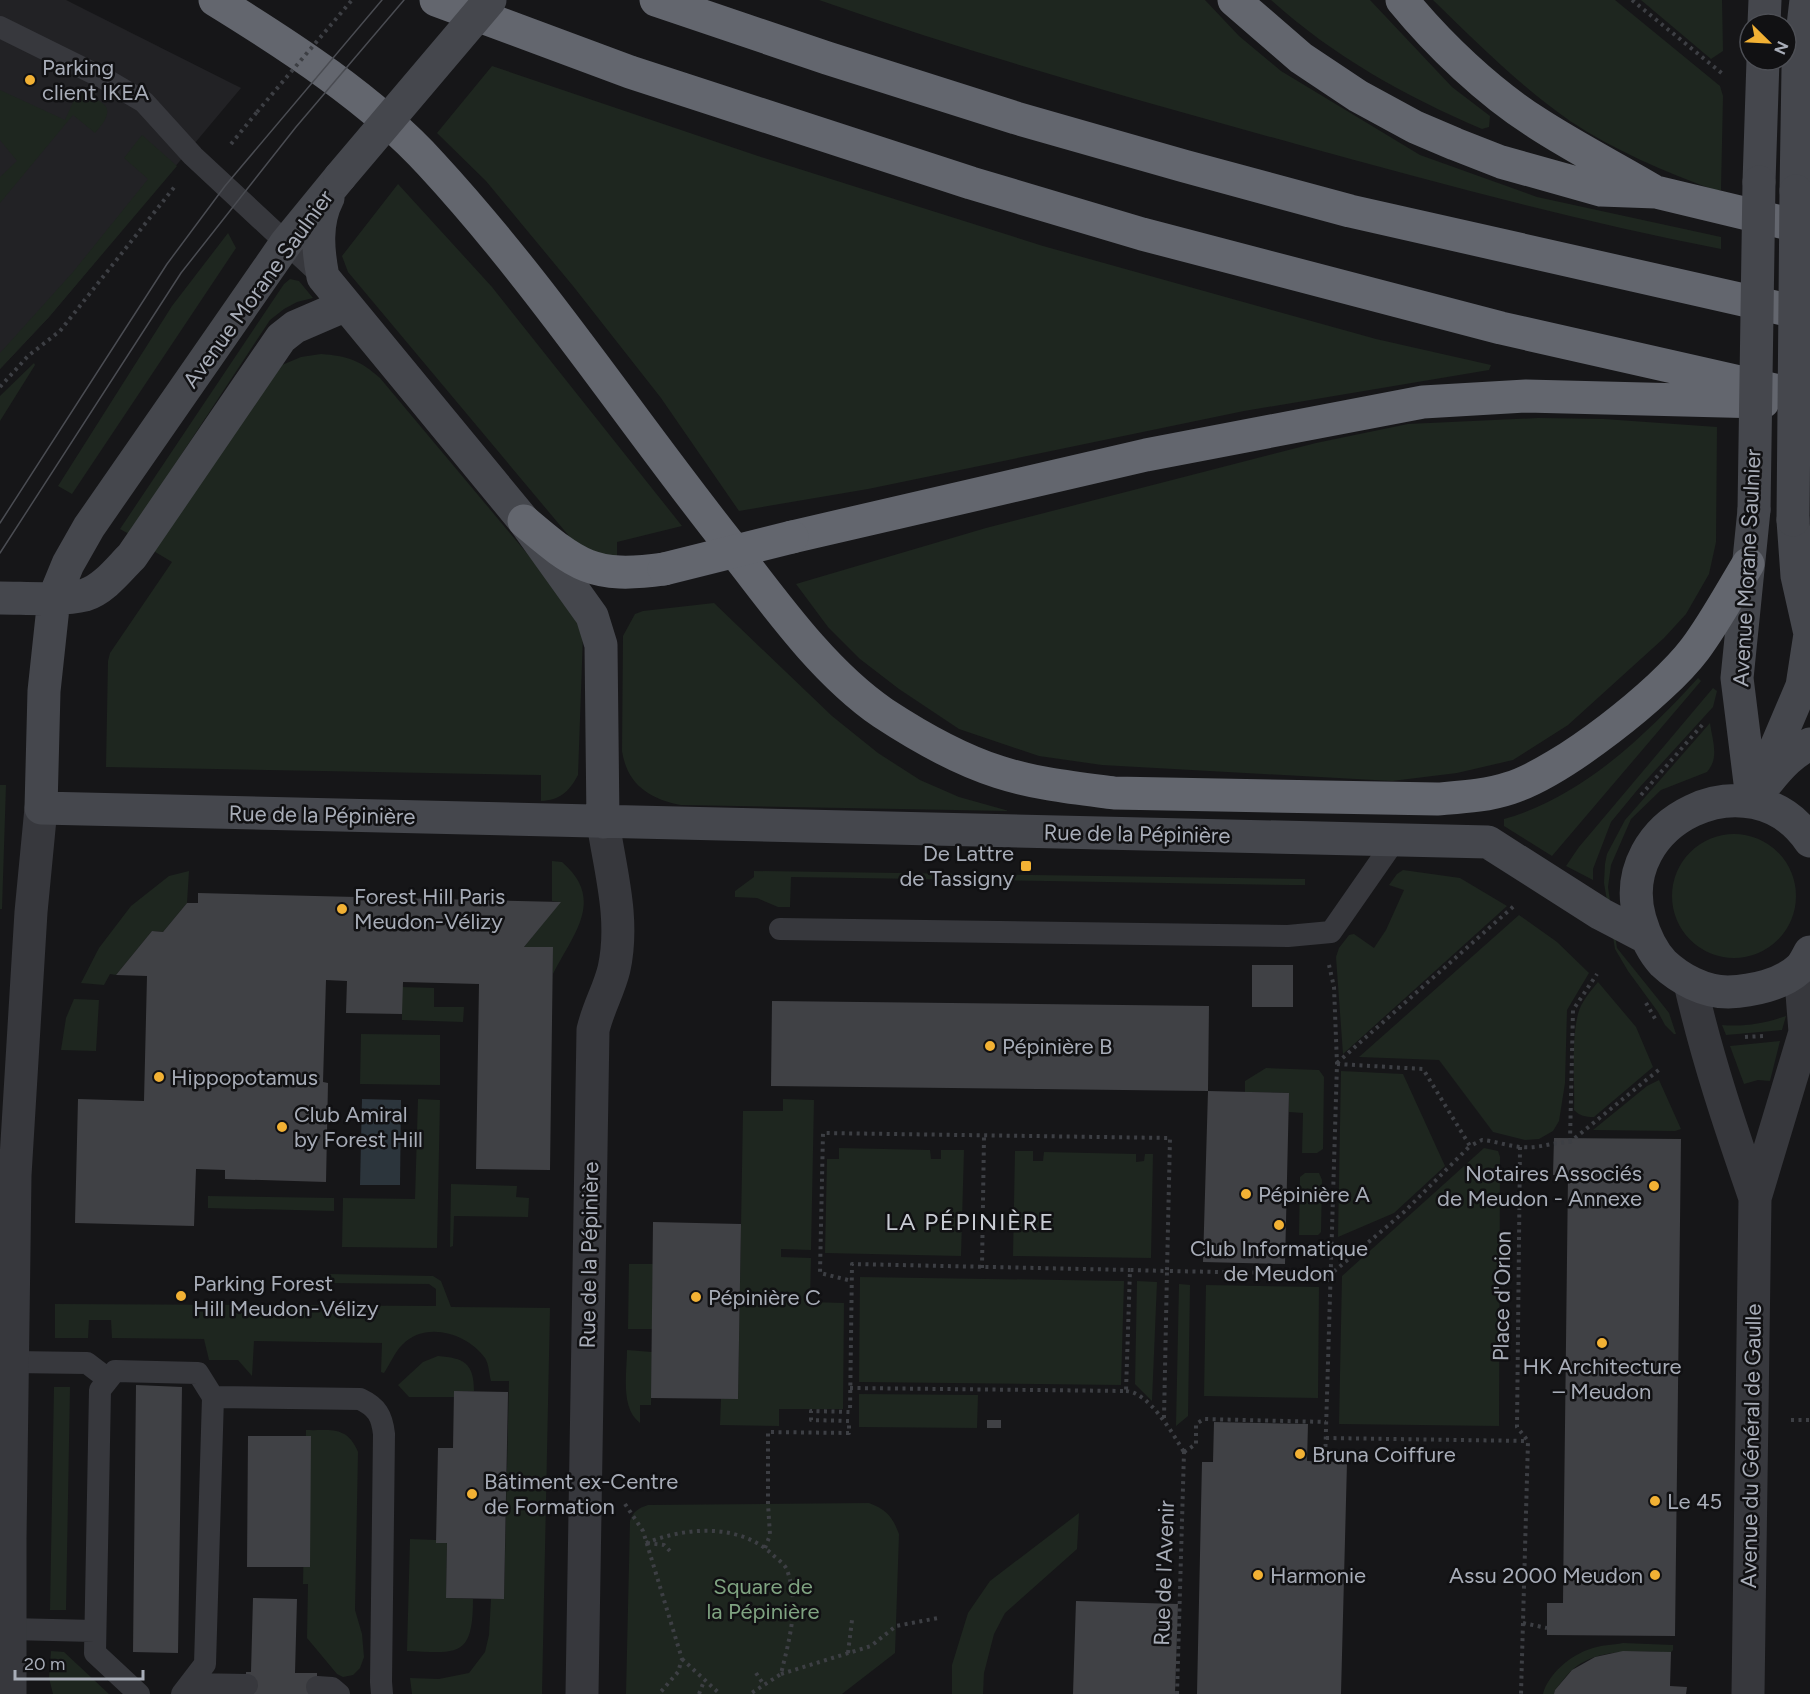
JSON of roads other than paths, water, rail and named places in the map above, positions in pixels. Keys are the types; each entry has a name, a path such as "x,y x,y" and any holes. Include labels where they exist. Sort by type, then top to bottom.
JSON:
{"highway":[{"path":"215,0 284,43 374,111 429,161 534,284 685,489 787,618 847,684 882,712 968,760 998,771 1060,786 1114,793 1437,799 1480,795 1511,788 1549,770 1581,749 1649,696 1694,650 1748,564"},
{"path":"436,0 630,72 971,183 1142,234 1501,328 1810,398"},
{"path":"656,0 827,58 1005,114 1184,166 1350,211 1810,315"},
{"path":"1234,0 1301,58 1358,96 1414,127 1501,162 1601,190 1656,192 1810,229"},
{"path":"1402,0 1428,31 1488,86 1535,122 1656,192"},
{"path":"524,521 570,559 597,570 623,573 664,568 1146,454 1422,402 1526,396 1810,403"}],"main road":[{"name":"Avenue Morane Saulnier","path":"40,808 44,691 54,598 68,564 89,527 286,243 339,177 490,0"},
{"name":"Avenue Morane Saulnier","path":"1753,801 1802,686 1810,634 1797,576 1793,520 1796,191 1806,0"},
{"name":"Avenue Morane Saulnier","path":"1753,801 1737,678 1754,510 1763,72"},
{"path":"339,177 321,216 318,239 323,277 524,521 581,599 598,629 601,645 603,822"},
{"path":"0,598 54,598 86,594 107,581 132,556 281,338 295,327 346,305"},
{"path":"1753,801 1782,762 1797,750 1810,744"},
{"path":"1807,963 1778,982 1749,991 1719,992 1690,983 1656,956 1645,937 1637,908 1638,877 1649,849 1668,826 1693,809 1722,801 1753,801 1779,813 1803,831 1810,841"},
{"name":"Rue de la Pépinière","path":"40,808 1488,842 1601,914 1645,937"}],"street":[{"path":"10,1694 15,1175 31,912 40,808"},
{"name":"Rue de la Pépinière","path":"582,1694 593,1030 597,1012 608,992 615,966 617,936 615,885 603,822"},
{"name":"Avenue du Général de Gaulle","path":"1748,1694 1755,1198 1805,1032 1807,963"},
{"name":"Avenue du Général de Gaulle","path":"1690,983 1703,1041 1755,1198"}],"lane":[{"path":"0,27 105,79 144,102 193,156 323,277"},
{"path":"780,929 1288,936 1331,932 1395,840"},
{"path":"12,1362 87,1363 108,1379"},
{"path":"139,1694 95,1653 100,1390 115,1371 198,1373 213,1397 206,1664 186,1689"},
{"path":"213,1397 360,1399 372,1405 382,1417 384,1434 382,1694"},
{"path":"10,1629 95,1631"},
{"path":"186,1689 247,1685"},
{"path":"317,1687 332,1688 339,1694"}],"tram line":[{"path":"0,523 167,264 225,186 382,0"},
{"path":"0,553 181,273 296,127 404,0"}],"place":[{"name":"Parking client IKEA","path":"30,80"},
{"name":"De Lattre de Tassigny","path":"1026,866"},
{"name":"Forest Hill Paris Meudon-Vélizy","path":"342,909"},
{"name":"Pépinière B","path":"990,1046"},
{"name":"Hippopotamus","path":"159,1077"},
{"name":"Club Amiral by Forest Hill","path":"282,1127"},
{"name":"Notaires Associés de Meudon - Annexe","path":"1654,1186"},
{"name":"Pépinière A","path":"1246,1194"},
{"name":"Club Informatique de Meudon","path":"1279,1225"},
{"name":"Parking Forest Hill Meudon-Vélizy","path":"181,1296"},
{"name":"Pépinière C","path":"696,1297"},
{"name":"HK Architecture – Meudon","path":"1602,1343"},
{"name":"Bruna Coiffure","path":"1300,1454"},
{"name":"Bâtiment ex-Centre de Formation","path":"472,1494"},
{"name":"Le 45","path":"1655,1501"},
{"name":"Harmonie","path":"1258,1575"},
{"name":"Assu 2000 Meudon","path":"1655,1575"}],"district":[{"name":"LA PÉPINIÈRE","path":"970,1221"}],"park label":[{"name":"Square de la Pépinière","path":"763,1598"}]}
